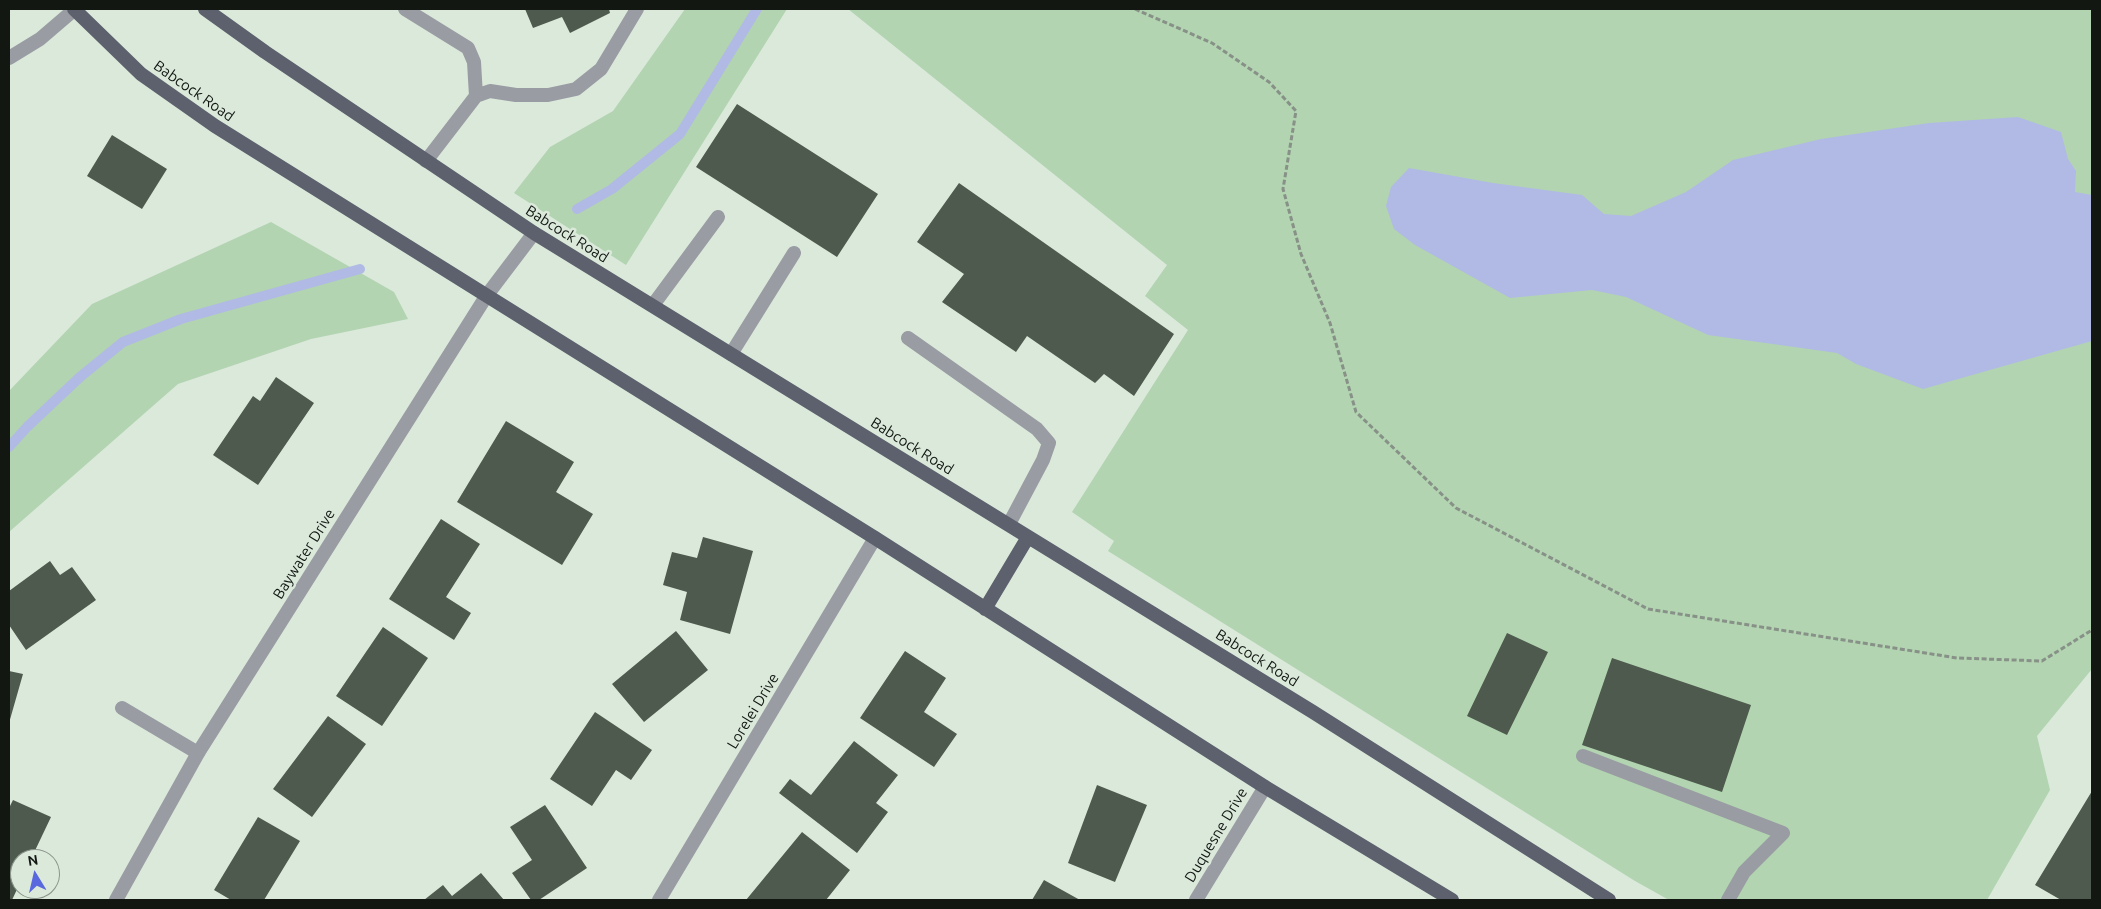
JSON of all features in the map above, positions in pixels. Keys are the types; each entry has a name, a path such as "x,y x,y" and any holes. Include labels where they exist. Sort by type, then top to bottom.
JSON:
{"main road":[{"name":"Babcock Road","path":"74,9 141,74 215,126 876,538 1265,788 1452,900"},
{"name":"Babcock Road","path":"205,9 265,52 534,233 1313,712 1609,900"},
{"path":"985,609 1028,537"}],"street":[{"path":"9,58 40,39 74,9"},
{"path":"406,9 468,48 474,62 476,96"},
{"path":"426,161 476,96 490,92 516,95 548,95 576,89 601,70 637,9"},
{"path":"653,305 718,217"},
{"name":"Baywater Drive","path":"116,900 198,753 487,295 534,233"},
{"path":"731,354 794,253"},
{"path":"908,338 1037,429 1049,443 1043,460 1008,524"},
{"name":"Lorelei Drive","path":"659,900 876,538"},
{"path":"122,708 198,753"},
{"path":"1583,756 1783,833 1744,872 1728,900"},
{"name":"Duquesne Drive","path":"1196,900 1265,788"}],"path":[{"path":"1135,9 1212,43 1269,82 1296,111 1283,190 1301,254 1330,323 1356,412 1456,508 1648,609 1957,658 2042,661 2092,630"}],"green space":[{"path":"685,9 787,9 626,265 514,193 550,147 613,111"},
{"path":"848,9 2092,9 2092,669 2037,736 2050,790 1987,900 1669,900 1635,881 1108,551 1114,541 1072,512 1188,330 1145,296 1167,265"},
{"path":"271,222 394,292 408,319 311,339 178,384 9,532 9,391 92,304"}],"water":[{"path":"2018,117 2061,132 2068,159 2076,171 2075,192 2092,195 2092,341 1923,389 1856,364 1837,353 1708,335 1626,297 1592,290 1510,298 1415,245 1394,229 1386,206 1391,187 1409,168 1493,183 1582,195 1604,214 1631,216 1686,192 1733,160 1821,139 1929,123"}],"building":[{"path":"525,9 609,9 610,13 570,33 562,17 533,28"},
{"path":"737,104 878,194 837,257 696,167"},
{"path":"112,135 167,169 142,209 87,176"},
{"path":"959,183 1174,334 1134,396 1104,374 1095,383 1027,336 1016,352 942,302 964,274 917,242"},
{"path":"276,377 314,403 258,485 213,455 253,396 260,401"},
{"path":"506,421 574,462 556,492 593,514 562,565 457,502"},
{"path":"441,519 480,544 446,597 471,613 454,640 389,599"},
{"path":"703,537 753,551 730,634 680,620 687,592 663,585 672,552 697,558"},
{"path":"50,561 60,575 72,567 96,600 26,650 9,625 9,591"},
{"path":"383,627 428,658 382,726 336,696"},
{"path":"676,631 708,670 644,722 612,684"},
{"path":"1507,633 1548,652 1507,735 1467,716"},
{"path":"905,651 946,678 924,712 957,734 934,767 860,718"},
{"path":"1612,658 1751,705 1722,792 1582,745"},
{"path":"9,671 23,674 9,723"},
{"path":"595,712 652,750 631,780 616,770 592,806 550,779"},
{"path":"328,716 366,744 312,817 273,789"},
{"path":"854,741 898,775 876,803 888,812 857,853 779,793 790,779 811,795"},
{"path":"1097,785 1147,805 1115,882 1068,863"},
{"path":"2092,791 2092,900 2061,900 2035,885"},
{"path":"13,800 51,817 36,849 10,849 10,899 12,900 9,900 9,808"},
{"path":"545,805 587,868 539,900 531,900 512,873 532,860 510,827"},
{"path":"258,817 300,841 264,900 231,900 214,890"},
{"path":"802,832 850,870 826,900 746,900"},
{"path":"481,873 504,900 424,900 443,885 452,896"},
{"path":"1044,880 1080,900 1032,900"}],"waterway":[{"path":"577,209 612,189 680,134 757,9"},
{"path":"9,447 27,427 80,377 123,342 181,319 360,269"}]}
